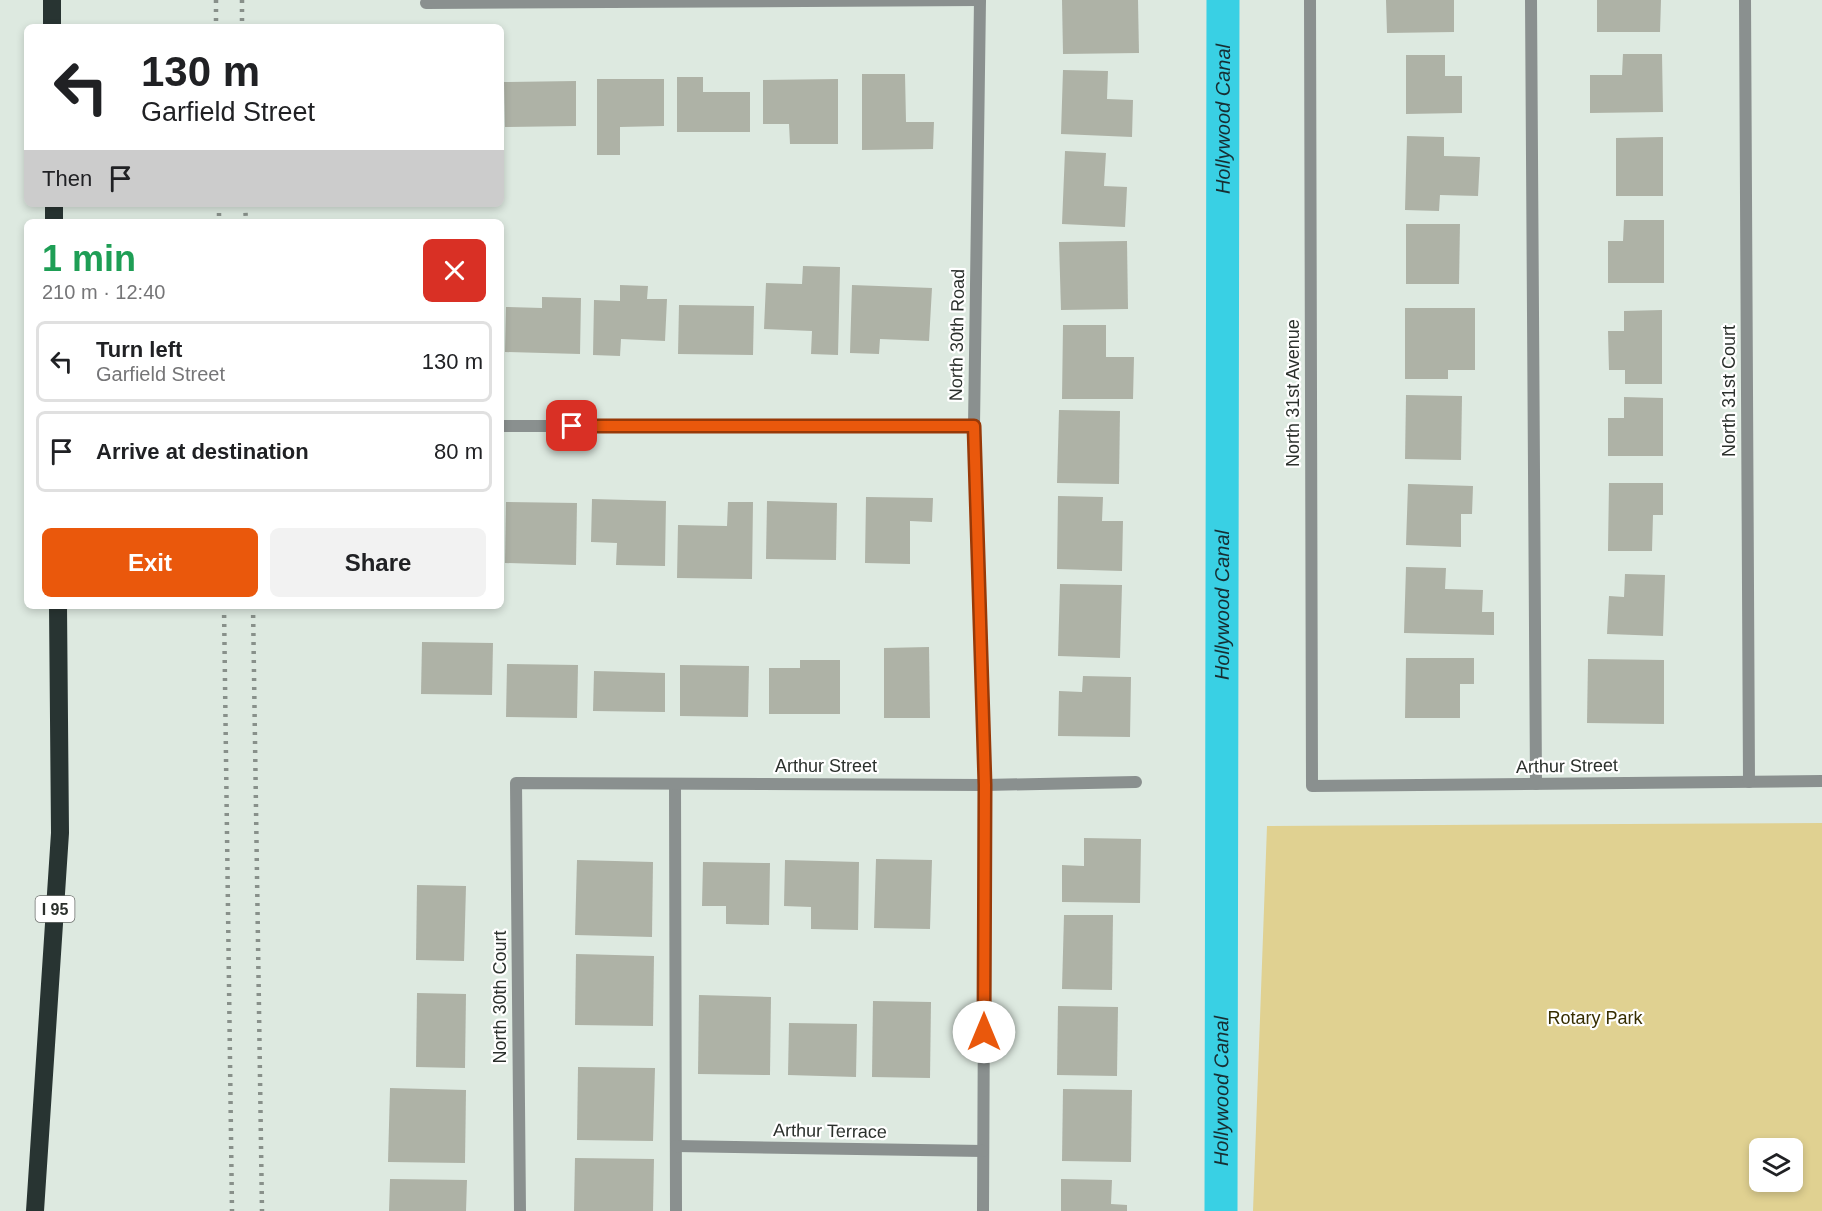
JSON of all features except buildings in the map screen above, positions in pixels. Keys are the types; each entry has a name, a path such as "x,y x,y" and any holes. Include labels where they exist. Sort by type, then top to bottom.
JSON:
{"highway":[{"path":"52,0 52,24"},
{"name":"I 95","path":"35,1211 60,832 57,609"}],"street":[{"path":"426,3 980,0"},
{"name":"North 30th Road","path":"980,0 974,426 985,785 983,1211"},
{"name":"North 31st Avenue","path":"1310,0 1312,786"},
{"path":"1531,0 1536,784"},
{"name":"North 31st Court","path":"1745,0 1749,782"},
{"path":"504,426 974,426"},
{"name":"Arthur Street","path":"1312,786 1822,781"},
{"name":"Arthur Street","path":"516,783 985,785 1136,782"},
{"name":"North 30th Court","path":"516,783 520,1211"},
{"path":"675,783 676,1211"},
{"name":"Arthur Terrace","path":"676,1146 983,1151"}],"green space":[{"name":"Rotary Park","path":"1822,823 1822,1211 1253,1211 1267,826"}],"waterway":[{"name":"Hollywood Canal","path":"1221,1211 1223,0"}],"railway":[{"path":"216,0 216,24"},
{"path":"242,0 242,24"},
{"path":"219,207 219,219"},
{"path":"245,207 246,219"},
{"path":"224,609 232,1211"},
{"path":"253,609 262,1211"}],"route":[{"path":"572,426 974,426 985,785 984,1032"}]}
